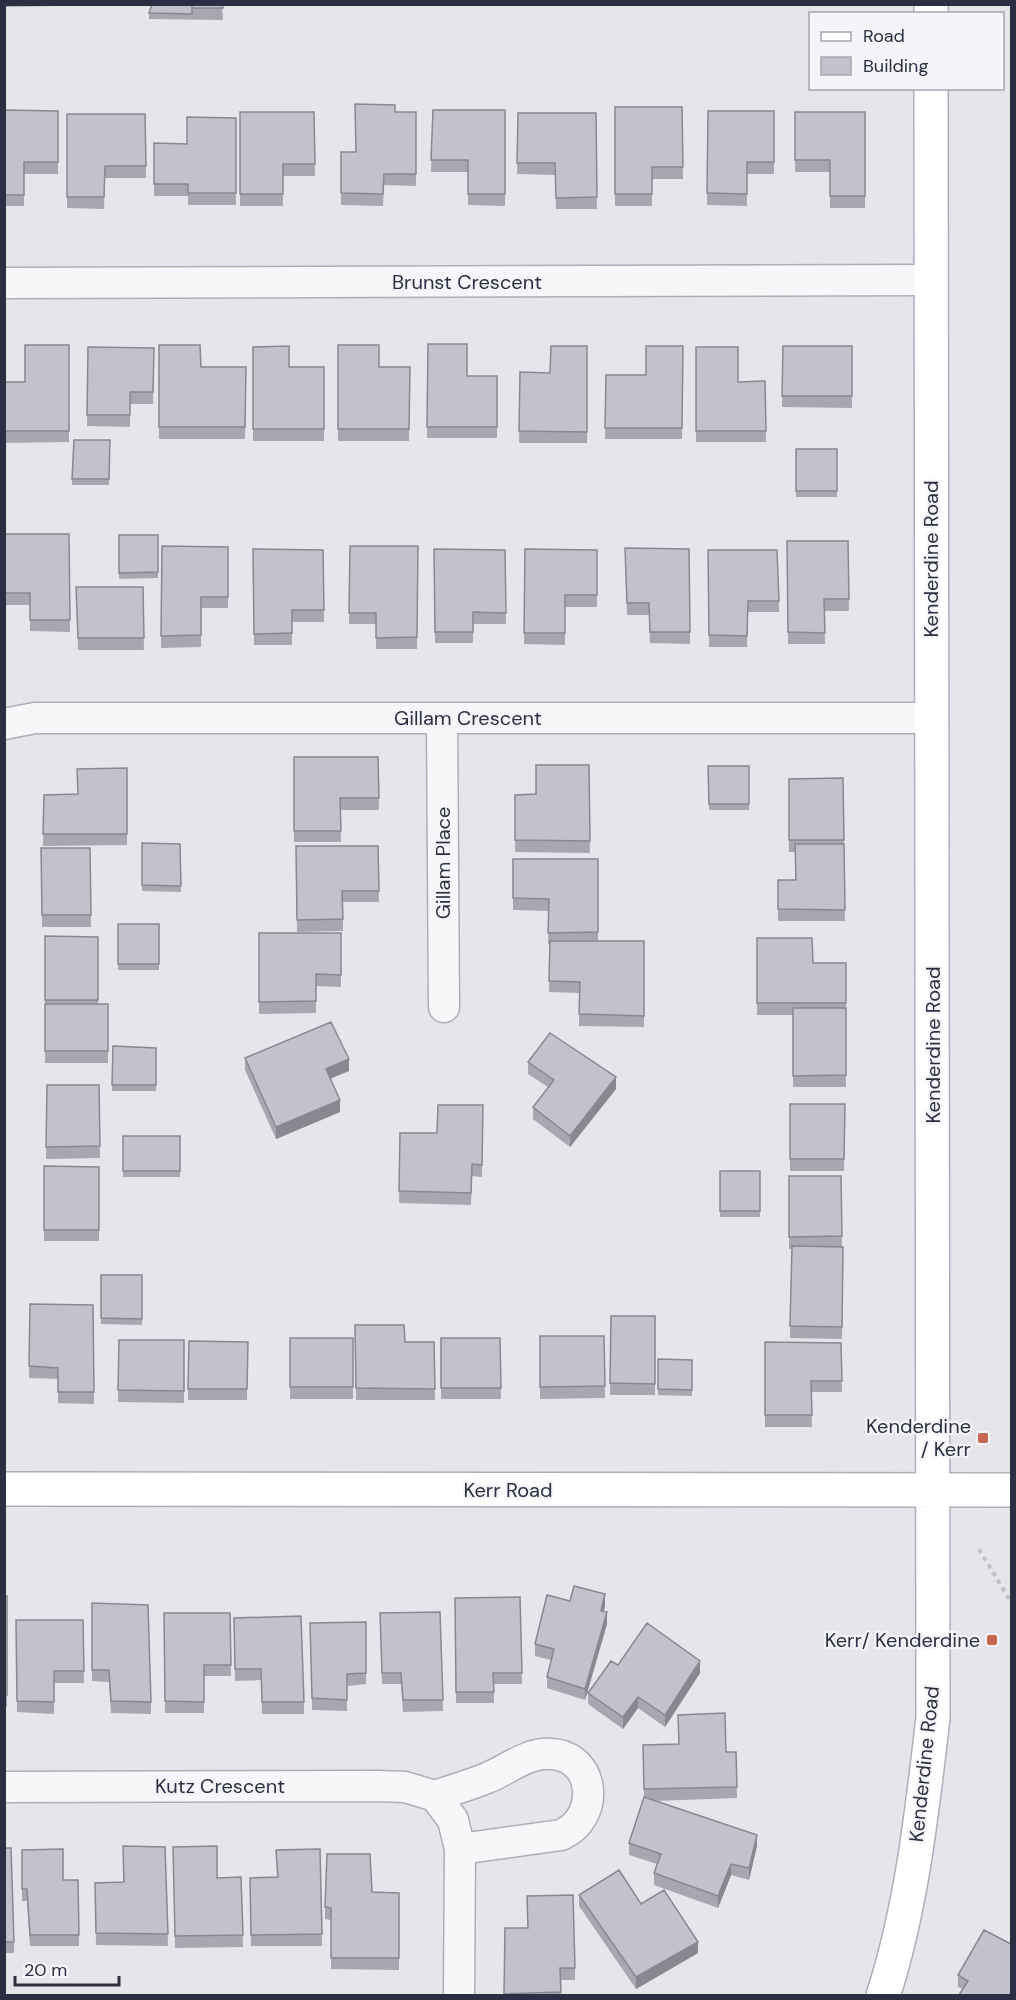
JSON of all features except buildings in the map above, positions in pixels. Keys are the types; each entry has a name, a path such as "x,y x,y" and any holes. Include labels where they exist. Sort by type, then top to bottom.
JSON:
{"street":[{"name":"Kenderdine Road","path":"883,1995 902,1925 925,1787 933,1718 929,280 931,90"},
{"name":"Brunst Crescent","path":"4,283 929,280"},
{"name":"Gillam Crescent","path":"4,724 35,718 932,718"},
{"name":"Gillam Place","path":"442,718 444,1007"},
{"name":"Kerr Road","path":"4,1489 1011,1490"},
{"path":"459,1995 460,1849 453,1820 435,1797 488,1778 534,1755 551,1754 568,1758 581,1769 587,1785 588,1801 584,1816 574,1830 561,1835 460,1849"},
{"name":"Kutz Crescent","path":"4,1787 377,1786 405,1787 435,1797"}],"path":[{"path":"979,1549 1011,1604"}],"place":[{"name":"Kenderdine / Kerr","path":"983,1438"},
{"name":"Kerr/ Kenderdine","path":"992,1640"}]}
